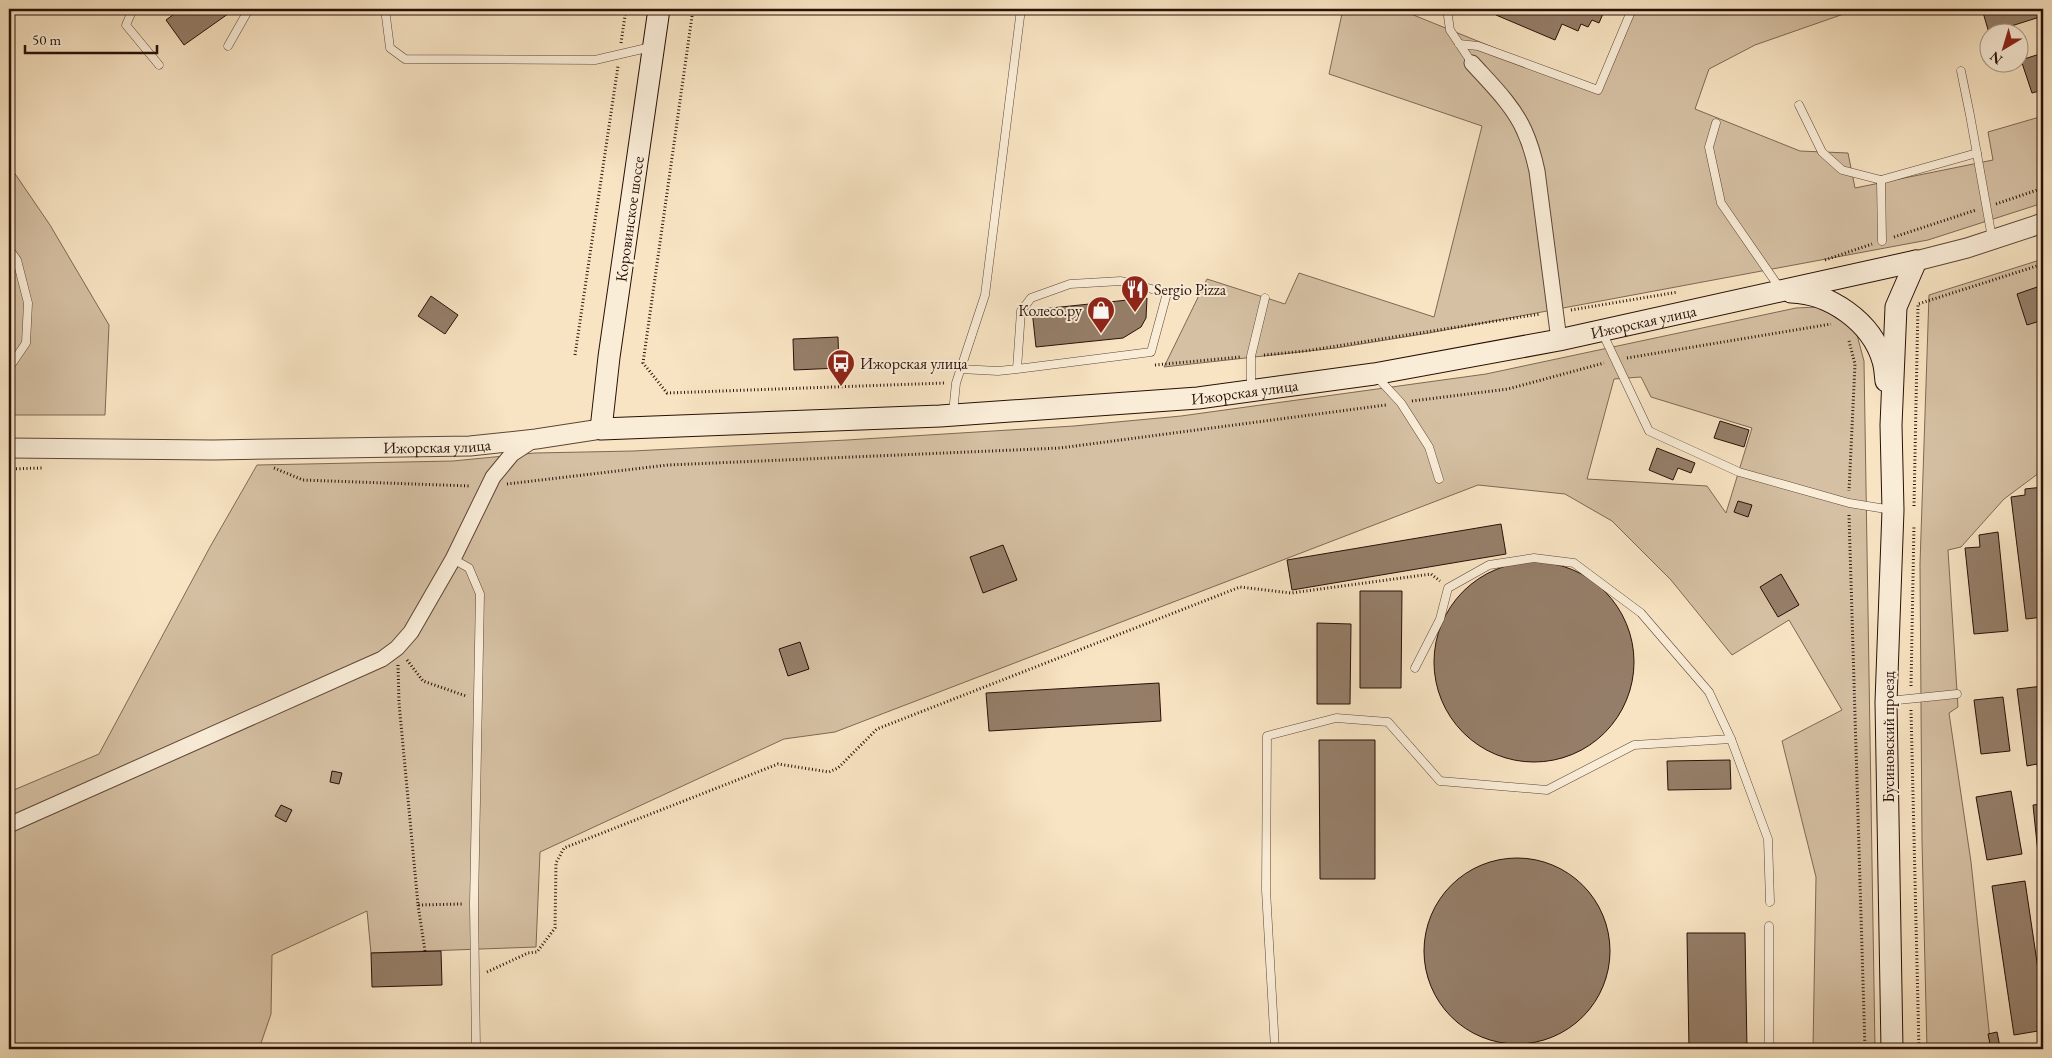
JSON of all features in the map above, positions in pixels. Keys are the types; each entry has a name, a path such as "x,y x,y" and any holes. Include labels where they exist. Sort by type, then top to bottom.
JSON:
{"main road":[{"name":"Коровинское шоссе","path":"601,429 609,357 660,9"},
{"name":"Ижорская улица","path":"601,429 953,416 1198,398 1374,374 1559,340 1916,262"},
{"path":"1892,426 1896,307 1916,262"},
{"path":"1782,292 1797,292 1811,295 1836,305 1854,318 1871,336 1883,361 1892,426"},
{"name":"Бусиновский проезд","path":"1892,426 1903,511 1886,702 1892,1049"}],"street":[{"path":"1472,62 1514,112 1532,148 1537,171 1559,340"},
{"name":"Ижорская улица","path":"1916,262 2043,223"},
{"name":"Ижорская улица","path":"9,448 213,450 450,446 536,439 601,429"},
{"path":"9,825 382,659 397,648 412,632 453,559 492,477 512,454 536,439"}],"lane":[{"path":"133,9 126,25 159,65"},
{"path":"228,46 249,9"},
{"path":"385,9 390,48 405,59 594,60 654,46"},
{"path":"953,416 956,383 985,295 1021,9"},
{"path":"1447,9 1448,25 1472,62"},
{"path":"1459,44 1478,46 1598,90 1632,9"},
{"path":"1961,71 1992,240"},
{"path":"1799,105 1822,152 1842,170 1881,180 1977,153"},
{"path":"1716,123 1709,147 1721,203 1782,292"},
{"path":"1881,180 1882,241"},
{"path":"9,249 17,260 28,302 26,343 9,368"},
{"path":"960,369 998,371 1017,369 1150,352 1167,293 1121,281 1070,284 1031,298 1021,311 1017,369"},
{"path":"1251,390 1252,356 1265,298"},
{"path":"1602,331 1649,431 1739,472 1849,503 1903,511"},
{"path":"1374,374 1401,403 1429,447 1439,479"},
{"path":"1415,668 1440,619 1448,588 1489,565 1534,558 1574,563 1641,613 1709,692 1732,740 1768,839 1770,902"},
{"path":"453,559 469,568 480,594 474,904 476,1049"},
{"path":"1886,702 1957,694"},
{"path":"1275,1049 1266,890 1267,736 1336,718 1388,722 1440,781 1547,790 1634,745 1732,740"},
{"path":"1769,926 1769,1049"}],"path":[{"path":"575,355 626,9"},
{"path":"693,9 643,363 667,393 956,383"},
{"path":"1818,262 2043,188"},
{"path":"1903,511 1918,304 2043,264"},
{"path":"1146,366 1305,351 1684,291"},
{"path":"268,466 303,480 488,486 668,466 1060,448 1508,388 1616,360 1832,323 1838,329"},
{"path":"1849,339 1855,364 1849,503 1865,1049"},
{"path":"9,469 47,468"},
{"path":"1914,522 1910,700 1919,1049"},
{"path":"475,977 528,953 537,952 555,928 556,863 564,848 778,764 829,772 838,768 877,729 1240,587 1291,593 1431,574 1448,588"},
{"path":"397,648 423,681 478,700"},
{"path":"397,648 418,905 425,951"},
{"path":"418,905 474,904"}],"shaded area":[{"path":"1343,9 1412,9 1411,14 1598,90 1632,9 1858,9 1755,45 1709,69 1695,109 1800,151 1848,153 1855,188 1993,160 1988,132 2043,116 2043,203 1928,240 1429,333 1336,348 1164,367 1207,279 1285,304 1299,273 1434,317 1482,126 1329,74"},
{"path":"9,165 50,225 109,325 105,415 9,415"},
{"path":"2043,259 2043,470 2004,499 1961,547 1948,550 1958,707 1949,713 1971,862 1991,1049 1927,1049 1922,841 1920,564 1929,295"},
{"path":"1816,307 1838,314 1857,335 1864,361 1875,1049 1813,1049 1816,877 1782,741 1842,710 1789,620 1732,655 1671,580 1612,521 1565,494 1478,485 835,732 784,739 540,852 536,947 371,953 367,911 272,955 271,1014 259,1049 9,1049 9,792 99,754 210,547 257,465 453,461 535,453 633,451 1074,426 1181,416 1486,374 1796,308","holes":["1641,377 1651,397 1752,428 1726,513 1707,486 1587,479 1614,379"]}],"building":[{"path":"181,9 235,9 184,45 166,20"},
{"path":"1499,9 1605,9 1599,23 1592,20 1588,27 1581,24 1578,31 1562,24 1555,40 1496,15"},
{"path":"1982,9 2043,9 2043,16 2024,22 1986,22"},
{"path":"2043,53 2043,90 2032,93 2025,72 2030,72 2030,57"},
{"path":"2043,285 2043,320 2027,325 2017,294"},
{"path":"431,296 458,315 445,334 418,316"},
{"path":"1147,298 1146,318 1141,327 1123,338 1036,347 1032,310"},
{"path":"838,337 839,368 794,370 793,339"},
{"path":"1720,421 1749,430 1744,447 1714,438"},
{"path":"1657,448 1695,463 1691,473 1678,468 1673,480 1649,470"},
{"path":"2043,487 2043,617 2026,619 2011,497 2025,495 2025,489"},
{"path":"1738,501 1752,505 1748,517 1734,512"},
{"path":"1501,524 1506,554 1292,590 1287,560"},
{"path":"1998,532 2008,631 1974,634 1965,548 1980,547 1979,535"},
{"path":"1003,545 1017,580 983,593 970,557"},
{"path":"1524,562 1544,562 1572,569 1590,579 1605,591 1617,606 1627,624 1634,652 1634,672 1627,700 1617,718 1605,733 1590,745 1572,755 1544,762 1524,762 1496,755 1478,745 1457,726 1441,700 1438,691 1434,672 1434,652 1441,624 1451,606 1470,585 1496,569 1505,566"},
{"path":"1781,574 1799,605 1778,617 1760,587"},
{"path":"1360,591 1402,591 1401,688 1360,688"},
{"path":"1317,623 1351,624 1350,704 1317,704"},
{"path":"800,642 809,669 788,676 779,649"},
{"path":"1159,683 1161,721 989,731 986,693"},
{"path":"2043,686 2043,777 2039,778 2037,764 2027,766 2017,689"},
{"path":"2003,697 2010,751 1981,754 1974,700"},
{"path":"1319,740 1375,740 1375,879 1320,879"},
{"path":"1730,760 1731,789 1668,790 1667,761"},
{"path":"332,771 342,773 339,784 330,782"},
{"path":"2011,791 2022,854 1987,860 1976,797"},
{"path":"2043,804 2043,852 2038,853 2033,805"},
{"path":"281,805 292,810 286,822 275,816"},
{"path":"1508,858 1526,858 1553,865 1583,885 1603,915 1610,942 1610,960 1603,987 1583,1017 1553,1037 1526,1044 1508,1044 1490,1040 1473,1033 1458,1023 1445,1010 1435,995 1428,978 1424,960 1424,942 1428,924 1435,907 1445,892 1458,879 1473,869 1490,862"},
{"path":"2025,881 2043,1003 2043,1025 2037,1026 2038,1031 2014,1035 1992,886"},
{"path":"1687,933 1745,933 1747,1049 1689,1049"},
{"path":"441,951 442,985 372,987 371,953"},
{"path":"1997,1032 2000,1047 1991,1049 1988,1034"},
{"path":"1026,1046 1142,1047 1142,1049 1026,1049"}],"place":[{"name":"Sergio Pizza","path":"1135,313"},
{"name":"Колесо.ру","path":"1101,334"},
{"name":"Ижорская улица","path":"841,387"}]}
